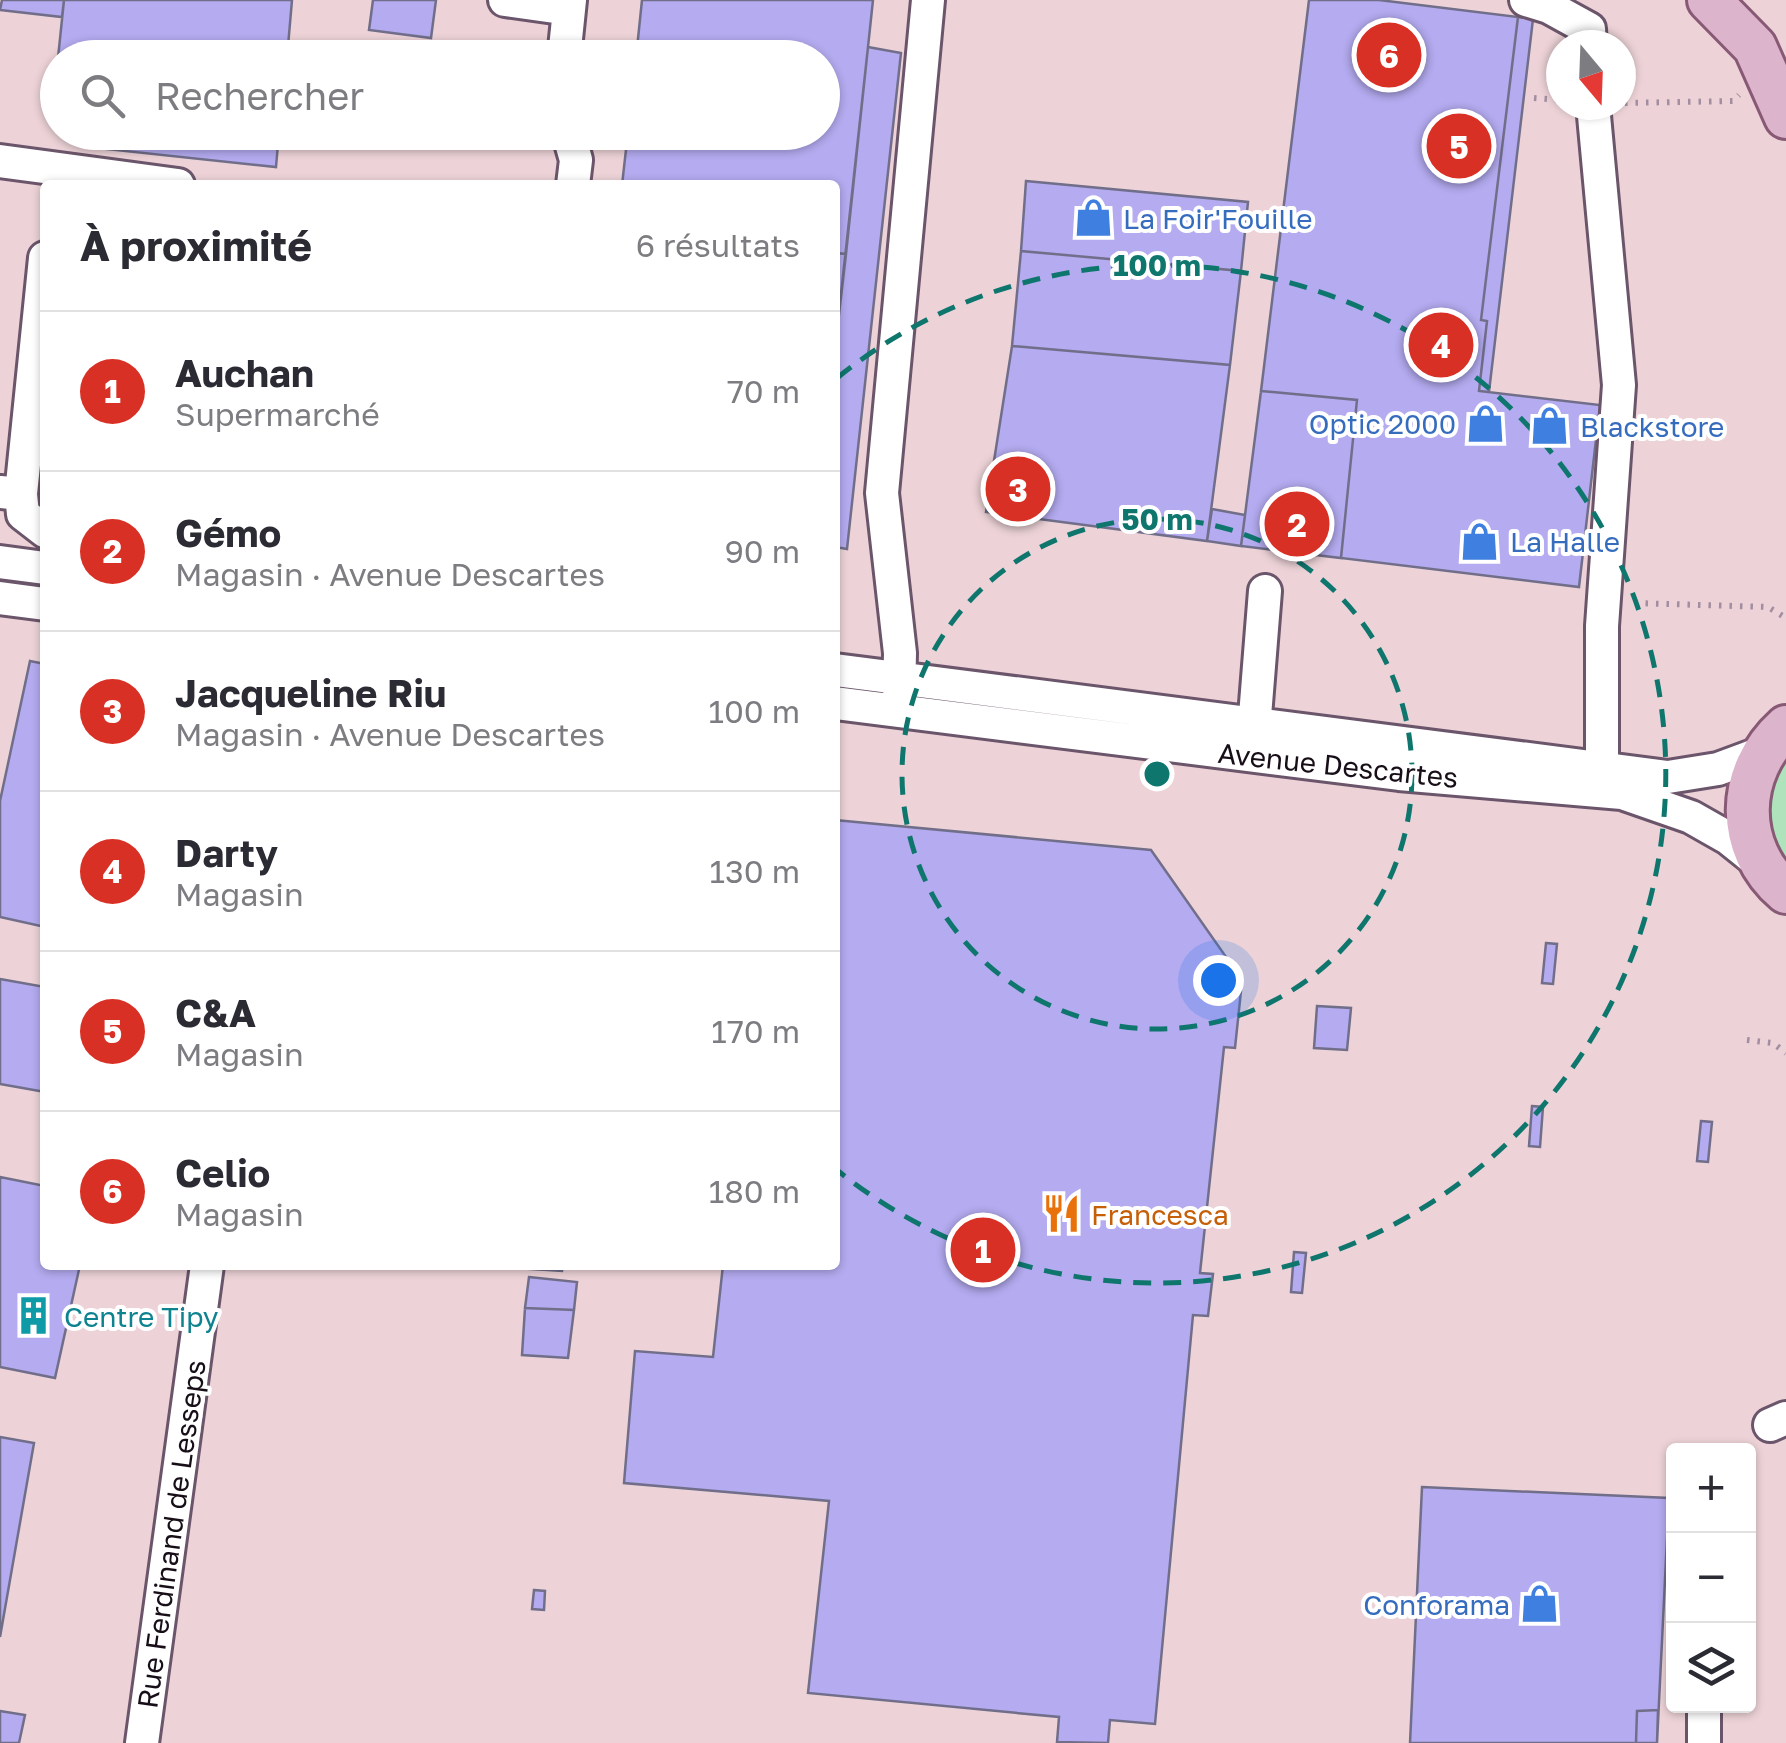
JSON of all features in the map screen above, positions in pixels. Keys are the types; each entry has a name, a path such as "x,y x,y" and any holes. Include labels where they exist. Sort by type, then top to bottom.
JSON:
{"main road":[{"path":"1709,0 1755,47 1786,117"},
{"path":"1774,879 1752,843 1747,809 1750,784 1775,739"}],"street":[{"path":"505,0 570,4 566,40"},
{"path":"899,694 882,493 928,0"},
{"path":"1526,0 1549,7 1589,30"},
{"path":"1595,120 1619,385 1603,614 1602,768"},
{"path":"573,150 574,180"},
{"path":"0,161 54,177 100,180"},
{"path":"40,293 11,493 23,514 40,527"},
{"path":"0,562 40,567"},
{"path":"1253,740 1265,592"},
{"path":"0,598 40,603"},
{"name":"Avenue Descartes","path":"840,672 899,694 1644,797 1711,828 1774,879"},
{"name":"Avenue Descartes","path":"840,702 899,694"},
{"name":"Avenue Descartes","path":"1253,740 1682,777 1775,739"},
{"name":"Rue Ferdinand de Lesseps","path":"142,1743 206,1270"},
{"path":"1704,1713 1704,1743"}],"path":[{"path":"1636,103 1734,102 1744,80 1736,64 1755,47"},
{"path":"1534,98 1546,99"},
{"path":"1603,614 1768,607 1786,618"},
{"path":"1747,1040 1773,1043 1786,1052"}],"shaded area":[{"path":"0,0 1786,0 1786,1743 0,1743"}],"green space":[{"path":"1786,753 1786,868 1771,838 1768,810"}],"building":[{"path":"2,0 64,0 62,17 0,10"},
{"path":"64,0 292,0 289,40 60,40"},
{"path":"373,0 436,0 431,38 369,30"},
{"path":"642,0 873,0 846,254 840,253 840,180 623,180 626,150 840,150 840,40 638,40"},
{"path":"1309,0 1379,0 1518,17 1481,320 1487,321 1479,391 1600,405 1579,587 1341,558 1357,400 1261,391"},
{"path":"1518,17 1533,19 1489,392 1479,391 1487,321 1481,320"},
{"path":"868,47 901,53 847,549 840,548 840,303"},
{"path":"115,150 277,150 276,167"},
{"path":"1026,181 1248,202 1241,271 1021,251"},
{"path":"1021,251 1241,271 1230,365 1012,346"},
{"path":"840,253 846,254 840,306"},
{"path":"1012,346 1230,365 1207,541 986,512"},
{"path":"1261,391 1357,400 1341,558 1241,546"},
{"path":"1212,509 1245,515 1241,546 1207,541"},
{"path":"30,661 40,663 40,926 0,917 0,801"},
{"path":"840,820 1151,850 1231,964 1229,990 1241,991 1235,1048 1224,1047 1200,1273 1213,1274 1208,1316 1193,1315 1155,1724 1110,1720 1108,1743 1057,1742 1059,1717 808,1693 829,1501 624,1483 635,1351 713,1357 722,1270 840,1270"},
{"path":"1546,943 1557,944 1553,984 1542,983"},
{"path":"0,979 40,986 40,1091 0,1084"},
{"path":"1317,1006 1351,1008 1347,1050 1314,1048"},
{"path":"1532,1106 1543,1107 1540,1147 1529,1146"},
{"path":"1701,1121 1712,1122 1708,1162 1697,1161"},
{"name":"Centre Tipy","path":"0,1177 40,1185 40,1270 79,1270 55,1378 0,1367"},
{"path":"1294,1252 1306,1253 1302,1293 1291,1292"},
{"path":"529,1277 577,1282 574,1310 525,1308"},
{"path":"525,1308 574,1310 568,1358 522,1355"},
{"path":"0,1437 34,1443 0,1637"},
{"name":"Conforama","path":"1422,1487 1666,1498 1657,1743 1410,1743"},
{"path":"534,1590 545,1591 544,1610 532,1609"},
{"path":"1658,1710 1657,1743 1636,1743 1637,1711"},
{"path":"0,1711 25,1715 19,1743 0,1743"}],"place":[{"name":"Celio","path":"1389,55"},
{"name":"C&A","path":"1459,146"},
{"name":"La Foir'Fouille","path":"1093,218"},
{"name":"Darty","path":"1441,345"},
{"name":"Optic 2000","path":"1486,423"},
{"name":"Blackstore","path":"1550,426"},
{"name":"Jacqueline Riu","path":"1018,489"},
{"name":"Gémo","path":"1297,524"},
{"name":"La Halle","path":"1480,541"},
{"name":"Francesca","path":"1061,1214"},
{"name":"Auchan","path":"983,1250"},
{"name":"Centre Tipy","path":"34,1316"},
{"name":"Conforama","path":"1540,1604"}]}
